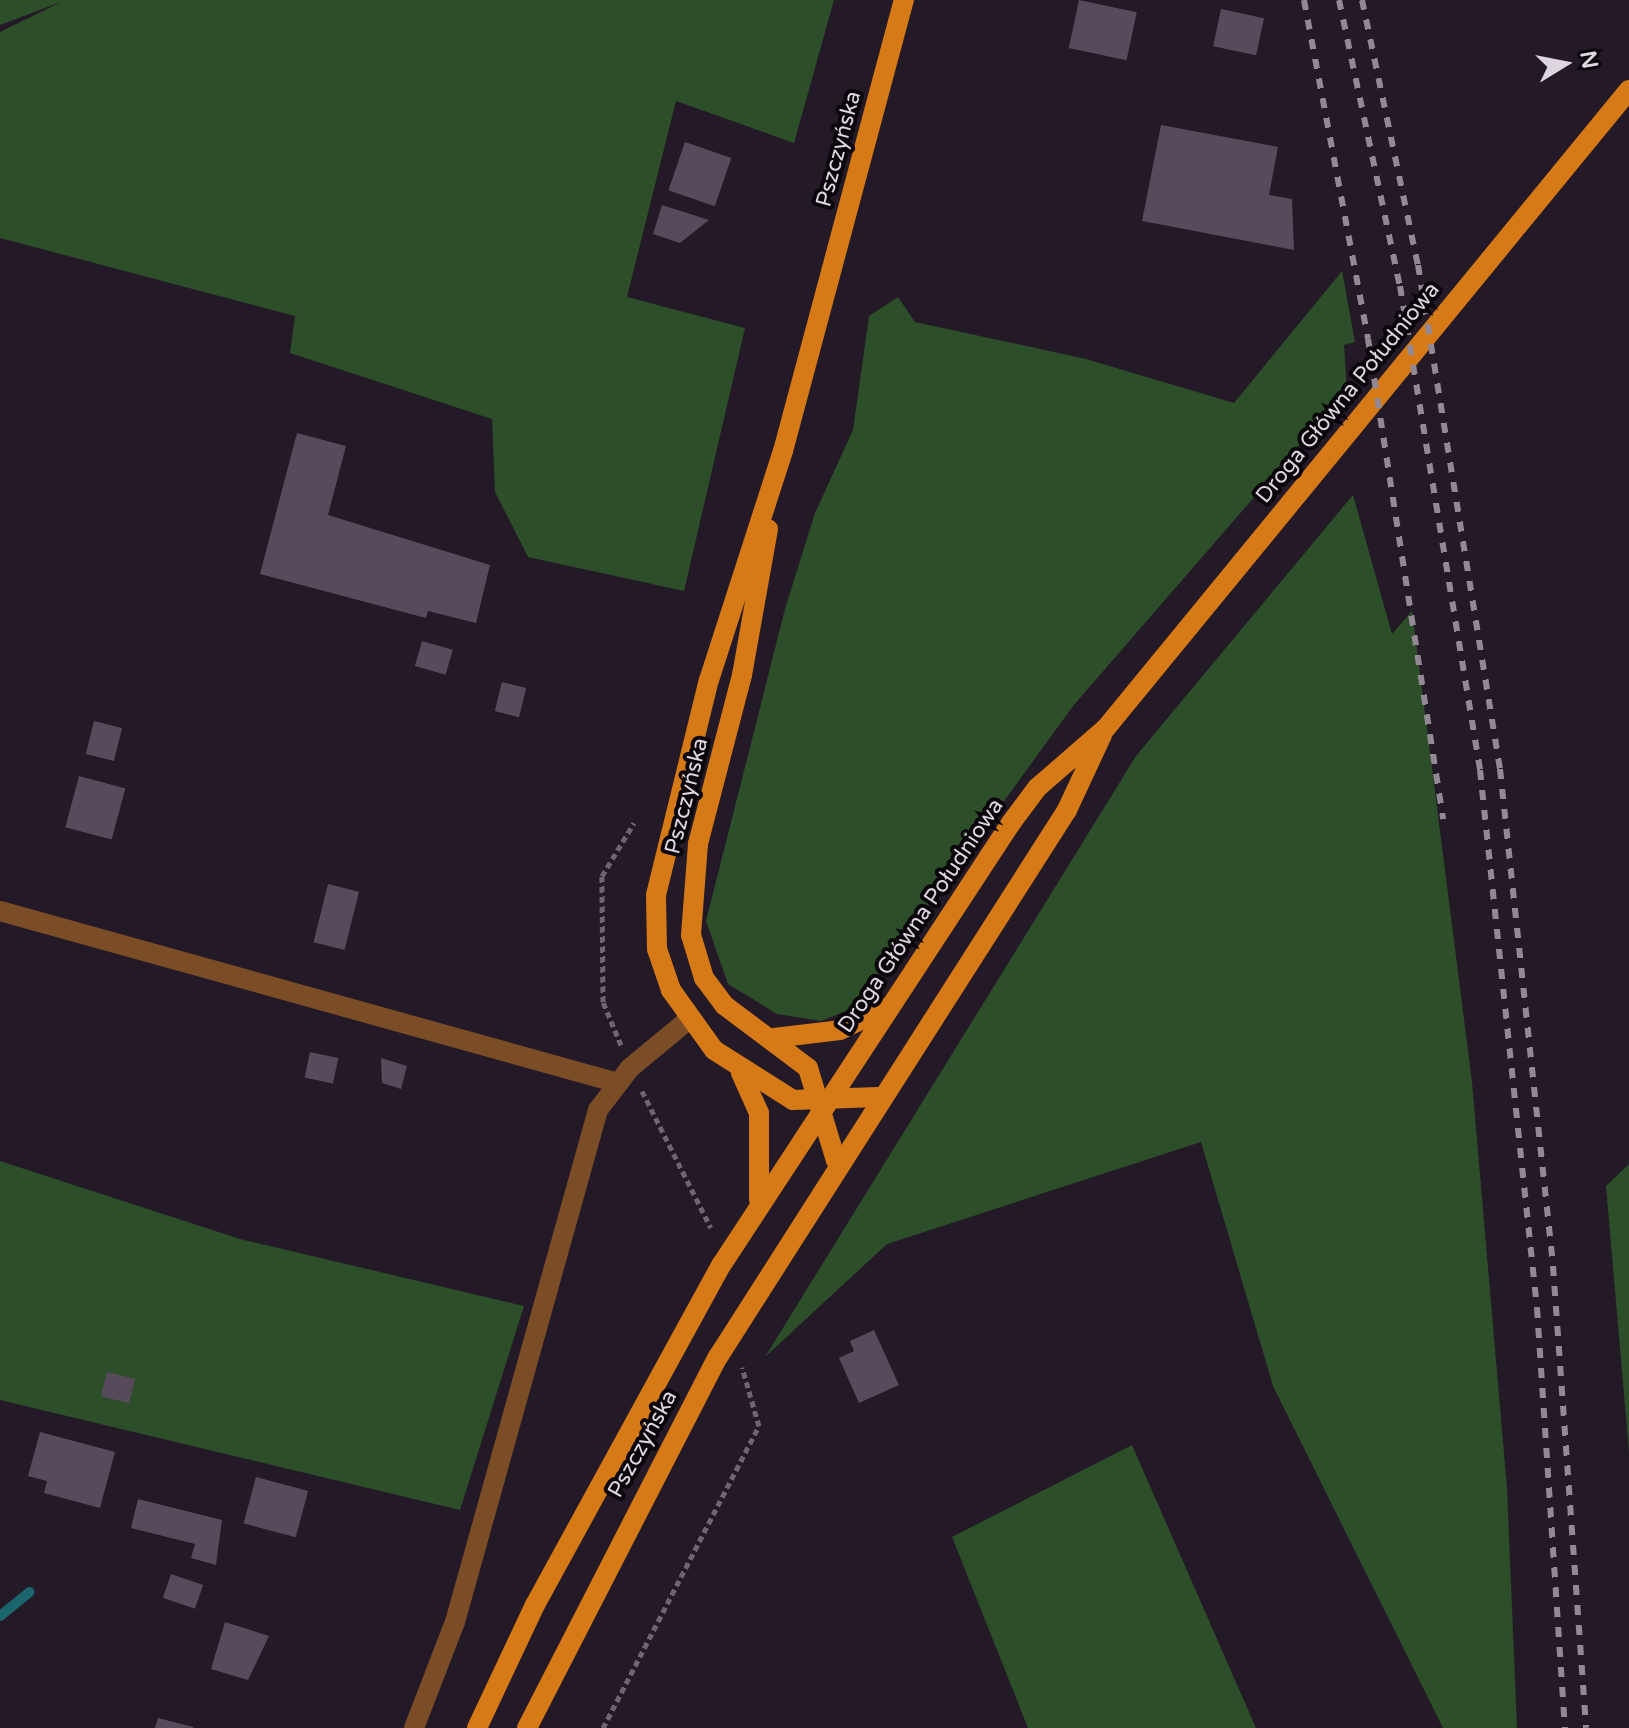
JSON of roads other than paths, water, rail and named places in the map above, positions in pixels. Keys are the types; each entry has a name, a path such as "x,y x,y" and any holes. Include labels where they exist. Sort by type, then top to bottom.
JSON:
{"main road":[{"name":"Pszczyńska","path":"824,1103 793,1100 741,1073 688,1020 657,949 663,850 783,451 904,0"},
{"name":"Droga Główna Południowa","path":"824,1103 1037,788 1106,728 1629,90"},
{"name":"Pszczyńska","path":"527,1728 631,1515 836,1161 824,1103 808,1068 774,1038 724,1005 704,978 691,935 691,888 742,675 783,451"},
{"name":"Droga Główna Południowa","path":"836,1161 1067,810 1106,728"},
{"path":"774,1038 840,1030 886,1008"},
{"name":"Pszczyńska","path":"741,1073 759,1113 765,1156 758,1206"},
{"path":"824,1103 878,1097"},
{"name":"Pszczyńska","path":"477,1728 556,1565 758,1206 824,1103"}],"street":[{"path":"0,911 618,1083"},
{"path":"414,1728 455,1622 570,1192 598,1110 618,1083 688,1020"}],"waterway":[{"path":"0,1616 30,1592"}],"railway":[{"path":"1304,0 1368,339 1443,819"},
{"path":"1339,0 1400,286 1480,770 1537,1308 1565,1728"},
{"path":"1362,0 1418,265 1500,769 1553,1266 1586,1728"}]}
